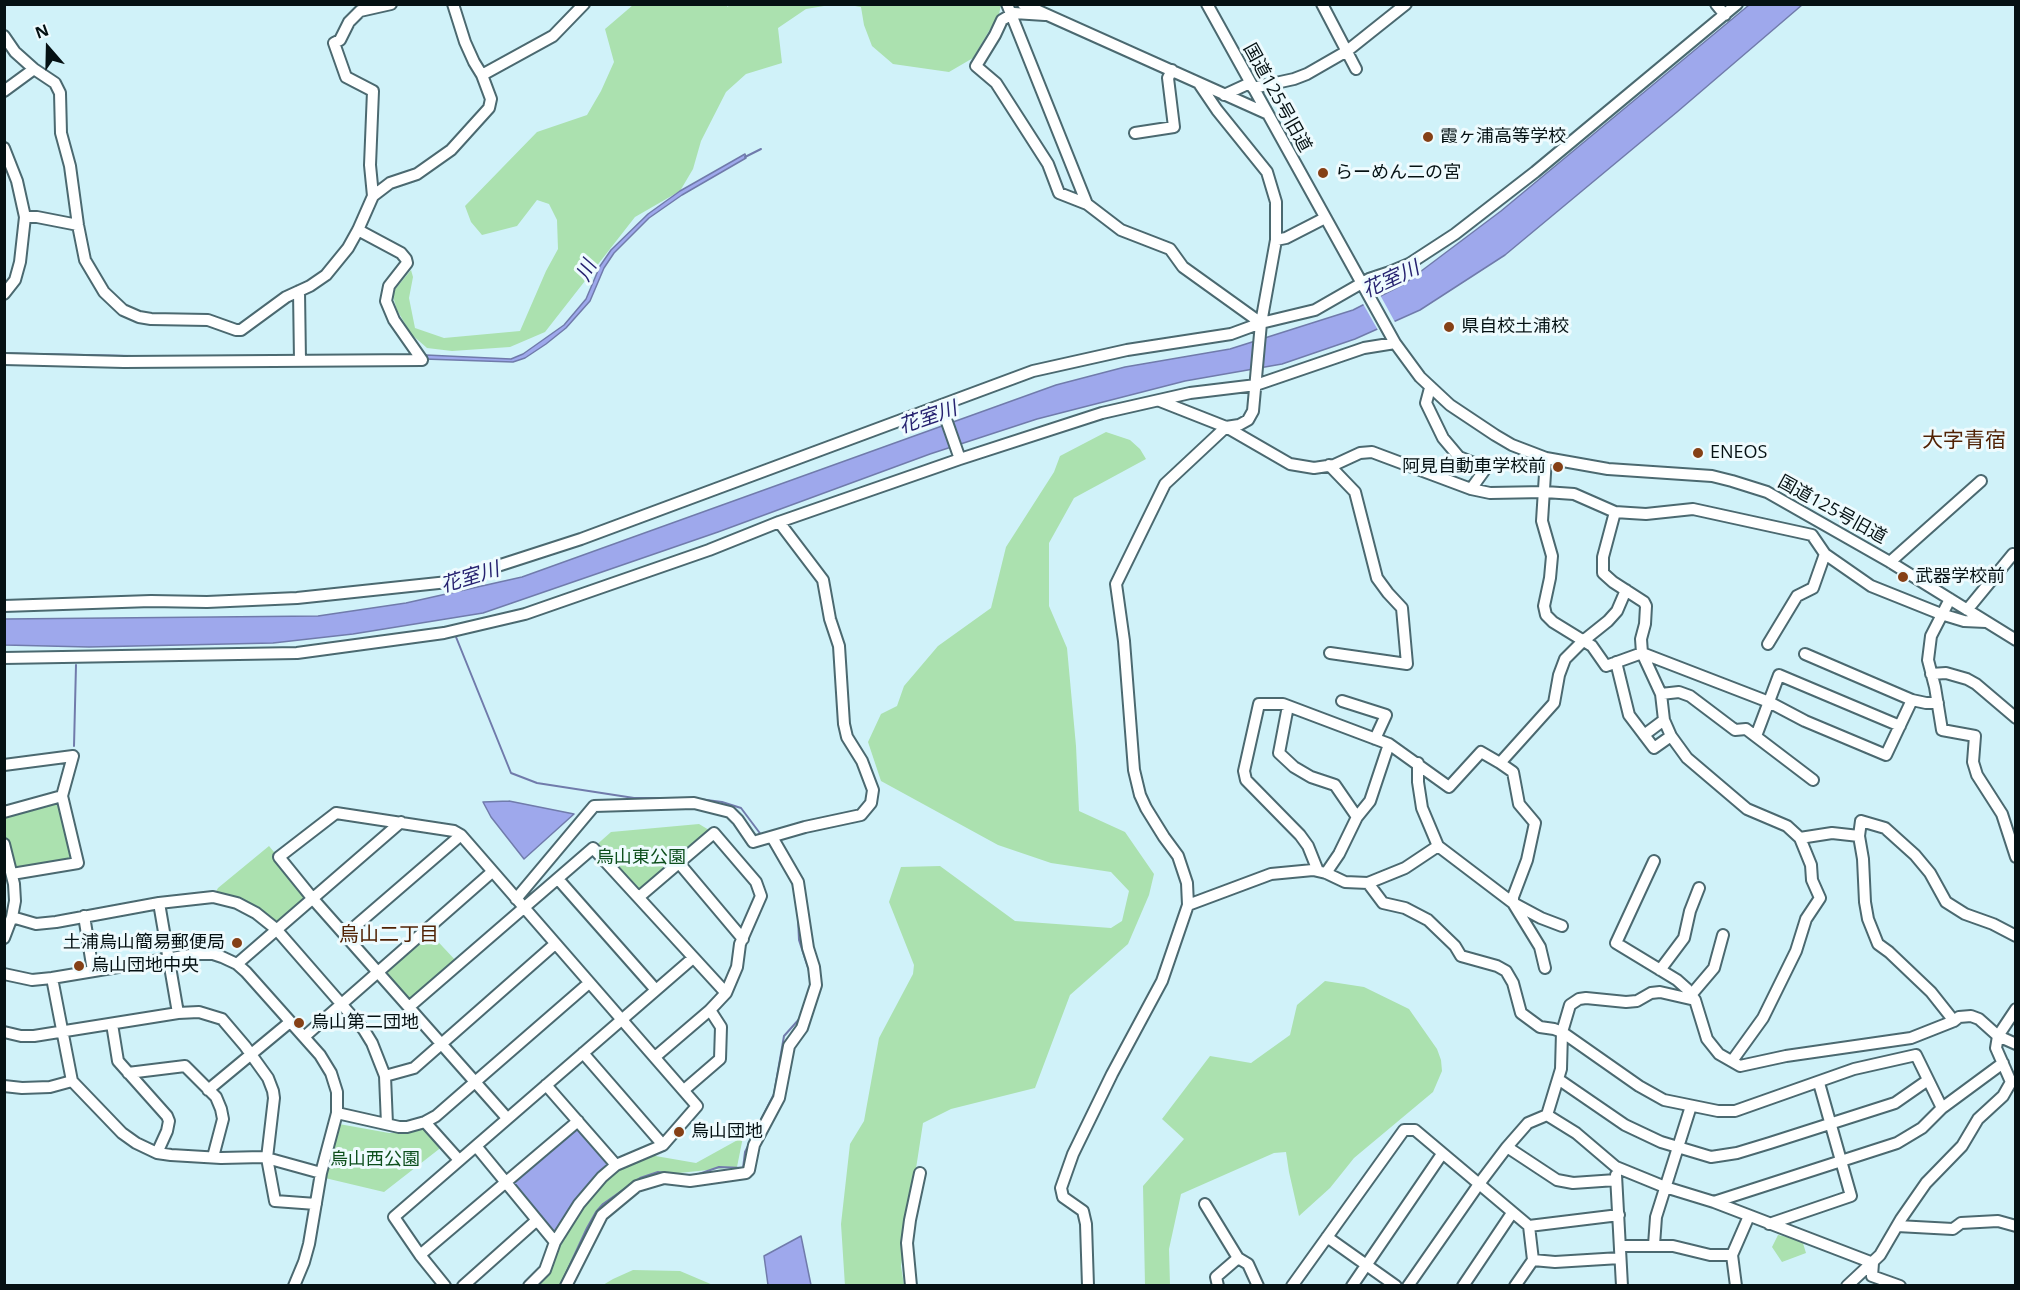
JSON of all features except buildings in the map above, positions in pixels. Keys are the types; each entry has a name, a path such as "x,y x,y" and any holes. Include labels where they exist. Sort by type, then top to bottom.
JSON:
{"street":[{"path":"373,196 370,165 373,91 346,77 334,43 340,40 349,22 360,11 391,4"},
{"path":"4,36 15,52 55,83 60,93 61,133 70,166 85,260 104,292 123,310 139,317 208,320 242,330 285,297 326,275 348,248 373,196 390,183 417,174 451,150 489,108 491,99 465,42 453,4"},
{"path":"482,75 553,36 584,4"},
{"path":"1023,4 1266,113"},
{"path":"1036,4 1045,15"},
{"name":"国道125号旧道","path":"1207,4 1392,338 1430,388 1474,423 1512,445 1546,458 1608,469 1688,474 1732,481 1767,492 1890,562 2016,640"},
{"path":"1322,4 1356,69"},
{"path":"1224,95 1251,86 1288,81 1307,74 1347,51 1406,4"},
{"path":"1716,4 1725,15"},
{"path":"4,606 297,598 448,582 582,539 1032,371 1127,351 1260,328 1315,310 1409,264 1470,222 1535,172 1737,4"},
{"path":"1009,9 1014,13 1045,15"},
{"path":"1009,9 976,66 996,83 1048,164 1059,193 1087,204 1121,230 1144,241 1170,249 1183,267 1260,328"},
{"path":"1009,9 1087,204"},
{"path":"4,91 34,69"},
{"path":"1135,134 1174,128 1168,78 1172,70"},
{"path":"1088,1286 1086,1224 1083,1211 1063,1197 1060,1188 1083,1134 1162,981 1188,905 1187,883 1178,856 1164,837 1140,795 1134,770 1124,641 1116,584 1165,484 1226,427 1239,425 1248,420 1253,411 1260,328 1276,240 1276,202 1267,172 1200,85"},
{"path":"4,148 17,181 26,217 20,262 15,280 4,294"},
{"path":"26,217 78,225"},
{"path":"1276,240 1286,238 1325,218"},
{"path":"4,359 124,362 422,360 394,320 386,301 389,286 407,263 406,259 394,249 358,230"},
{"path":"299,291 300,361"},
{"path":"4,658 297,653 444,633 525,614 709,550 779,522 960,459 1102,413 1256,380 1392,338"},
{"path":"1430,388 1426,402 1443,438 1452,451 1459,457 1486,468 1471,489"},
{"path":"1157,400 1226,427 1290,464 1314,468 1360,453 1372,452 1471,489 1498,494 1545,492 1574,494 1616,512 1646,514 1693,509 1812,536 1825,554 1871,586 1941,614 1964,621 1986,622"},
{"path":"941,405 960,459"},
{"path":"1546,458 1542,521 1552,556 1544,606 1546,615 1553,622 1592,646 1606,666 1642,653 1769,702 1805,721 1886,755 1912,700"},
{"path":"1329,465 1355,492 1377,578 1402,608 1407,664 1330,653"},
{"path":"1890,562 1980,481"},
{"path":"1616,512 1603,557 1604,573 1644,602 1646,606 1641,639 1642,653 1661,694 1664,720 1671,736 1687,758 1747,809 1787,826 1800,838 1810,865 1812,880 1820,898 1806,919 1796,951 1763,1018 1732,1061"},
{"path":"1812,536 1817,519"},
{"path":"516,899 594,806 694,803 730,812 753,842 805,827 861,815 871,803 873,790 862,761 847,737 844,724 838,646 830,619 823,580 779,522"},
{"path":"1768,644 1797,596 1813,588 1825,554"},
{"path":"1968,610 2013,554"},
{"path":"1500,763 1554,703 1559,675 1565,659 1617,611 1626,590"},
{"path":"1950,599 1931,636 1928,660 1942,730 1975,736 1973,762 1977,775 2002,814 2016,857"},
{"path":"1805,654 1912,700 1926,704 1938,703"},
{"path":"1616,662 1629,715 1654,748 1671,736"},
{"path":"1931,674 1946,673 1967,679 2016,718"},
{"path":"1756,736 1779,675 1900,726"},
{"path":"1661,694 1679,692 1690,696 1735,730 1746,729 1813,780"},
{"path":"1342,701 1386,715 1375,739"},
{"path":"1322,872 1300,835 1246,780 1244,771 1259,704 1287,706 1389,744 1449,787 1481,752 1513,772 1519,804 1535,823 1527,860 1513,897 1513,903 1540,947 1545,968"},
{"path":"1287,706 1279,753 1294,767 1311,777 1335,785 1357,817"},
{"path":"1644,735 1664,720"},
{"path":"1322,872 1339,854 1357,817 1370,801 1389,744"},
{"path":"4,765 73,756 62,796 78,863 12,874"},
{"path":"1418,763 1422,808 1438,846 1513,903 1562,926"},
{"path":"4,812 62,796"},
{"path":"507,1118 313,900 279,857 336,813 454,831 461,835 698,1106 663,1145 616,1165 602,1178 579,1204 555,1242 545,1270 529,1286"},
{"path":"1954,1021 1931,992 1878,944 1868,919 1865,902 1863,860 1859,836 1861,821 1885,828 1897,837 1930,873 1946,902 1965,914 1993,924 2016,936"},
{"path":"237,964 401,822"},
{"path":"639,897 714,833 756,882 761,896 742,939 737,967 726,993 710,1010 655,1057"},
{"path":"1800,838 1832,833 1859,836"},
{"path":"345,935 461,835"},
{"path":"566,1286 602,1215 637,1186 664,1178 690,1181 746,1173 748,1170 754,1145 778,1098 789,1046 802,1028 816,985 798,882 772,837"},
{"path":"4,844 12,874 15,901 4,938"},
{"path":"1188,905 1270,874 1322,872 1345,882 1368,883 1405,868 1438,846"},
{"path":"409,1007 592,848 726,993"},
{"path":"1654,861 1616,943 1677,980 1693,997 1707,1039 1719,1054 1740,1066 1786,1056 1911,1038 1959,1017 1971,1016 1979,1018 1998,1036 2016,1044"},
{"path":"679,863 742,939"},
{"path":"304,1037 492,872"},
{"path":"558,879 656,990"},
{"path":"1368,883 1383,903 1405,908 1428,920 1455,946 1461,956 1497,966 1506,971 1513,983 1521,1013 1540,1027 1562,1032 1638,1086 1664,1100 1718,1111 1735,1111 1854,1069 1916,1055 1942,1108"},
{"path":"1660,970 1684,938 1690,910 1699,888"},
{"path":"12,917 36,924 159,903 213,897 237,903 256,913 276,929 368,1036 385,1076 387,1124"},
{"path":"159,903 170,958 177,1013"},
{"path":"84,916 93,971"},
{"path":"1693,997 1714,968 1723,935"},
{"path":"385,1076 414,1068 555,944"},
{"path":"4,974 32,980 52,978 196,954 213,954 237,964 320,1055 331,1073 337,1092 337,1113 321,1173 304,1262 294,1286"},
{"path":"445,1286 394,1217 693,958"},
{"path":"52,978 72,1082 136,1143 157,1153 187,1157 267,1158 321,1173"},
{"path":"337,1113 407,1127 425,1122 436,1116 590,983"},
{"path":"1408,1286 1507,1147 1528,1123 1546,1115 1562,1069 1562,1032 1570,1005 1579,999 1637,1001 1651,993 1660,992 1693,997"},
{"path":"684,1090 720,1059 721,1027 710,1010"},
{"path":"1847,1286 1873,1263 1926,1183 1962,1146 1978,1119 2003,1095 2011,1082 1996,1048 1998,1036 2016,1010"},
{"path":"4,1032 21,1036 62,1032 177,1013 199,1012 222,1019 252,1055 268,1078 273,1091 267,1158 275,1201 316,1204"},
{"path":"208,1090 290,1022"},
{"path":"112,1024 118,1061 169,1121 157,1153"},
{"path":"583,1053 663,1145"},
{"path":"1714,1202 1897,1143 1922,1128 1942,1108 2003,1063"},
{"path":"128,1073 185,1066 216,1097 223,1119 213,1157"},
{"path":"1558,1079 1625,1125 1660,1142 1711,1157 1737,1153 1895,1102 1928,1080"},
{"path":"4,1086 50,1087 72,1082"},
{"path":"1769,1224 1851,1196 1819,1083"},
{"path":"546,1085 616,1165"},
{"path":"1654,1245 1656,1217 1691,1106"},
{"path":"1546,1115 1576,1133 1616,1167 1873,1263"},
{"path":"420,1255 578,1121"},
{"path":"425,1122 459,1160"},
{"path":"1292,1286 1404,1130 1415,1130 1529,1226 1619,1215"},
{"path":"476,1146 555,1242"},
{"path":"1507,1147 1557,1180 1573,1183 1616,1180"},
{"path":"1352,1286 1442,1154"},
{"path":"1616,1167 1622,1286"},
{"path":"910,1286 907,1243 920,1173"},
{"path":"1205,1204 1238,1258 1248,1264 1258,1286"},
{"path":"1462,1286 1512,1213"},
{"path":"1736,1286 1732,1255 1749,1216"},
{"path":"463,1286 537,1220"},
{"path":"1897,1226 1953,1229 1961,1223 1998,1221 2016,1226"},
{"path":"1516,1285 1533,1260 1529,1226"},
{"path":"1327,1237 1396,1286"},
{"path":"1620,1246 1673,1246 1710,1255 1732,1255"},
{"path":"1218,1286 1216,1277 1238,1258"},
{"path":"1533,1260 1555,1262 1620,1258"},
{"path":"1873,1263 1872,1276 1900,1286"}],"green space":[{"path":"725,4 728,7 729,4 830,5 806,9 778,28 782,63 746,74 726,92 701,141 693,169 680,191 635,217 545,332 510,347 452,351 427,348 411,334 397,310 392,293 411,270 413,277 409,298 415,328 444,338 520,331 558,249 557,220 549,204 537,200 517,226 482,235 471,222 465,206 537,132 587,115 614,62 605,29 633,5"},
{"path":"849,5 1001,5 999,14 973,58 949,72 893,64 872,46 864,25 861,7"},
{"path":"1106,432 1130,440 1140,449 1146,459 1074,498 1049,543 1049,606 1067,648 1079,811 1125,832 1154,874 1149,895 1128,944 1070,995 1035,1088 951,1109 923,1123 901,1266 904,1285 845,1286 841,1224 850,1144 864,1121 879,1038 913,974 914,965 889,902 901,867 940,866 1015,921 1111,928 1122,921 1129,891 1111,872 1051,863 998,845 881,781 868,742 881,714 897,706 904,686 938,646 991,608 1006,547 1054,472 1060,456"},
{"path":"62,796 78,863 12,874 5,844 4,812"},
{"name":"烏山東公園","path":"699,824 714,833 639,897 593,848 611,832"},
{"path":"269,846 313,899 276,929 266,920 213,897 218,888"},
{"path":"429,932 457,962 415,999 408,1000 383,972"},
{"path":"1325,981 1364,987 1409,1009 1437,1049 1441,1060 1442,1071 1433,1092 1354,1158 1330,1188 1299,1216 1286,1152 1274,1153 1181,1194 1169,1249 1170,1285 1145,1285 1143,1186 1184,1139 1162,1119 1210,1056 1251,1063 1290,1035 1297,1005"},
{"name":"烏山西公園","path":"339,1124 389,1133 410,1133 426,1127 443,1146 384,1192 325,1178"},
{"path":"743,1137 737,1167 640,1177 595,1226 569,1285 529,1286 545,1270 555,1242 602,1177 644,1154 696,1163"},
{"path":"1778,1235 1802,1240 1806,1253 1782,1262 1772,1247"},
{"path":"633,1270 680,1271 713,1285 603,1285"}],"water":[{"path":"1749,5 1802,5 1505,255 1420,310 1355,339 1282,364 1185,381 1037,419 930,454 718,532 483,613 353,634 273,643 89,647 5,645 5,619 318,616 406,603 522,577 1056,385 1125,367 1230,349 1353,310 1404,284 1501,211"},
{"path":"745,154 746,158 682,195 649,218 614,253 604,268 590,301 566,328 525,358 513,362 424,359 5,357 5,353 144,356 426,355 511,359 523,354 564,325 586,299 600,266 611,250 648,214 680,191"},
{"path":"509,801 574,814 524,859 491,817 483,802"},
{"path":"580,1121 618,1167 602,1177 557,1241 508,1181"},
{"path":"801,1236 811,1285 768,1285 764,1256"}],"pier":[{"path":"1379,293 1396,324 1379,332 1362,302"}],"waterway":[{"name":"川","path":"745,157 761,149"},
{"path":"456,637 511,773 537,783 634,798 678,798"},
{"path":"74,746 76,665"},
{"path":"699,799 722,802 741,808 762,836"},
{"path":"768,841 782,865"},
{"path":"791,880 795,891"},
{"path":"798,918 799,940 809,971"},
{"path":"755,1131 774,1094 784,1036 801,1017"},
{"path":"693,1176 719,1167 743,1168 745,1152 750,1142"},
{"path":"560,1286 587,1228 603,1204 640,1178 658,1172 673,1174"}],"place":[{"name":"霞ヶ浦高等学校","path":"1428,137"},
{"name":"らーめん二の宮","path":"1323,173"},
{"name":"県自校土浦校","path":"1449,327"},
{"name":"ENEOS","path":"1698,453"},
{"name":"阿見自動車学校前","path":"1558,467"},
{"name":"武器学校前","path":"1903,577"},
{"name":"土浦烏山簡易郵便局","path":"237,943"},
{"name":"烏山団地中央","path":"79,966"},
{"name":"烏山第二団地","path":"299,1023"},
{"name":"烏山団地","path":"679,1132"}],"district":[{"name":"大字青宿","path":"1964,441"},
{"name":"烏山二丁目","path":"389,935"}],"water label":[{"name":"花室川","path":"1391,280"},
{"name":"花室川","path":"928,418"},
{"name":"花室川","path":"470,578"}]}
